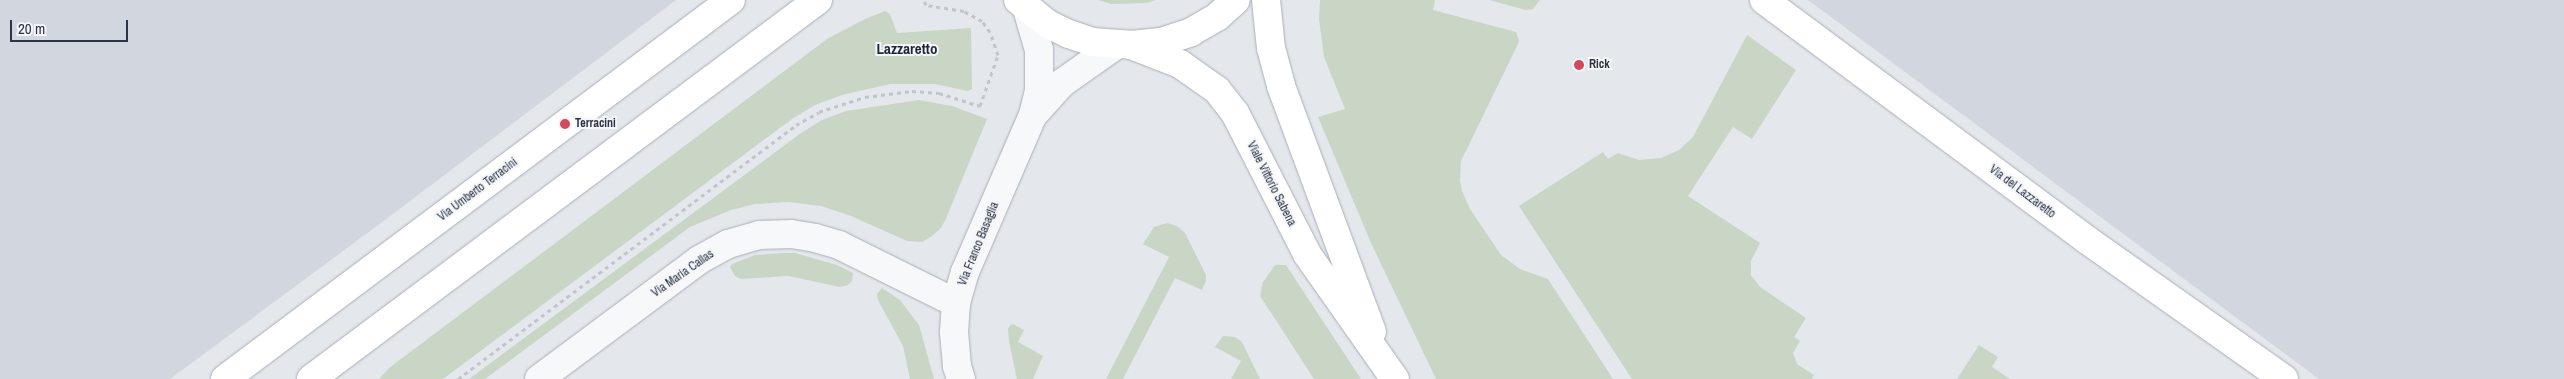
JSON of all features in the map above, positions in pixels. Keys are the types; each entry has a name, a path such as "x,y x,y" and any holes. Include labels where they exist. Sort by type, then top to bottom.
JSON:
{"main road":[{"name":"Via Umberto Terracini","path":"225,379 731,0"},
{"path":"311,379 818,0"},
{"path":"1022,4 1046,23 1068,34 1092,42 1123,45 1161,42 1191,32 1217,17 1236,0"},
{"name":"Viale Vittorio Sabena","path":"1266,0 1272,48 1281,86 1388,369"},
{"name":"Via del Lazzaretto","path":"1764,0 2087,240 2284,379"},
{"name":"Viale Vittorio Sabena","path":"1123,45 1180,64 1218,90 1235,113 1307,254 1388,369"}],"street":[{"name":"Via Franco Basaglia","path":"961,379 957,366 954,332 956,303 965,272 1033,115 1038,91 1039,50 1022,4"},
{"name":"Via Franco Basaglia","path":"1033,115 1062,83 1123,45"},
{"name":"Via Maria Callas","path":"539,379 699,260 728,244 760,235 791,234 839,245 956,303"}],"path":[{"path":"458,379 781,137 819,112 865,97 912,91 939,93 980,106 998,56 990,32 982,21 964,11 926,5 924,0"}],"shaded area":[{"path":"0,0 676,0 389,217 170,379 0,379"},
{"path":"1808,0 2564,0 2564,379 2319,379"}],"green space":[{"path":"1098,0 1156,0 1146,3 1111,4"},
{"path":"1320,0 1435,0 1433,10 1516,32 1519,41 1517,46 1461,161 1460,181 1462,191 1470,209 1501,255 1520,269 1548,279 1613,379 1436,379 1371,243 1318,117 1345,109 1324,57 1319,19"},
{"path":"1489,0 1540,0 1533,9 1526,10"},
{"path":"885,11 890,14 897,33 971,28 972,89 968,91 935,84 890,84 842,95 815,105 792,119 443,379 379,379 389,368 827,39"},
{"path":"1747,35 1796,70 1752,139 1733,127 1688,196 1760,243 1751,261 1751,275 1760,287 1806,318 1794,337 1800,341 1793,353 1797,364 1814,375 1812,379 1632,379 1519,206 1603,152 1608,159 1618,153 1639,160 1661,158 1679,150 1693,137"},
{"path":"919,100 952,106 987,119 945,221 932,236 922,242 907,241 851,216 821,206 789,202 755,204 731,210 690,227 485,379 469,379 801,133 822,120 846,111"},
{"path":"1167,223 1177,226 1185,233 1206,275 1206,281 1202,290 1175,278 1123,379 1106,379 1169,257 1143,244 1154,227"},
{"path":"795,253 837,265 853,273 852,281 848,285 840,287 788,276 741,279 735,276 730,267 732,264 755,255"},
{"path":"1275,265 1286,265 1361,379 1314,379 1260,296 1263,282"},
{"path":"882,288 900,300 919,325 934,379 910,379 903,346 878,300 877,294"},
{"path":"1013,324 1024,330 1018,342 1043,356 1033,379 1017,379 1008,329"},
{"path":"1223,336 1235,337 1242,342 1260,379 1231,379 1241,361 1215,347"},
{"path":"1979,345 1998,357 1992,367 2010,379 1957,379"}],"place":[{"name":"Rick","path":"1579,65"},
{"name":"Terracini","path":"565,124"}],"district":[{"name":"Lazzaretto","path":"907,49"}]}
